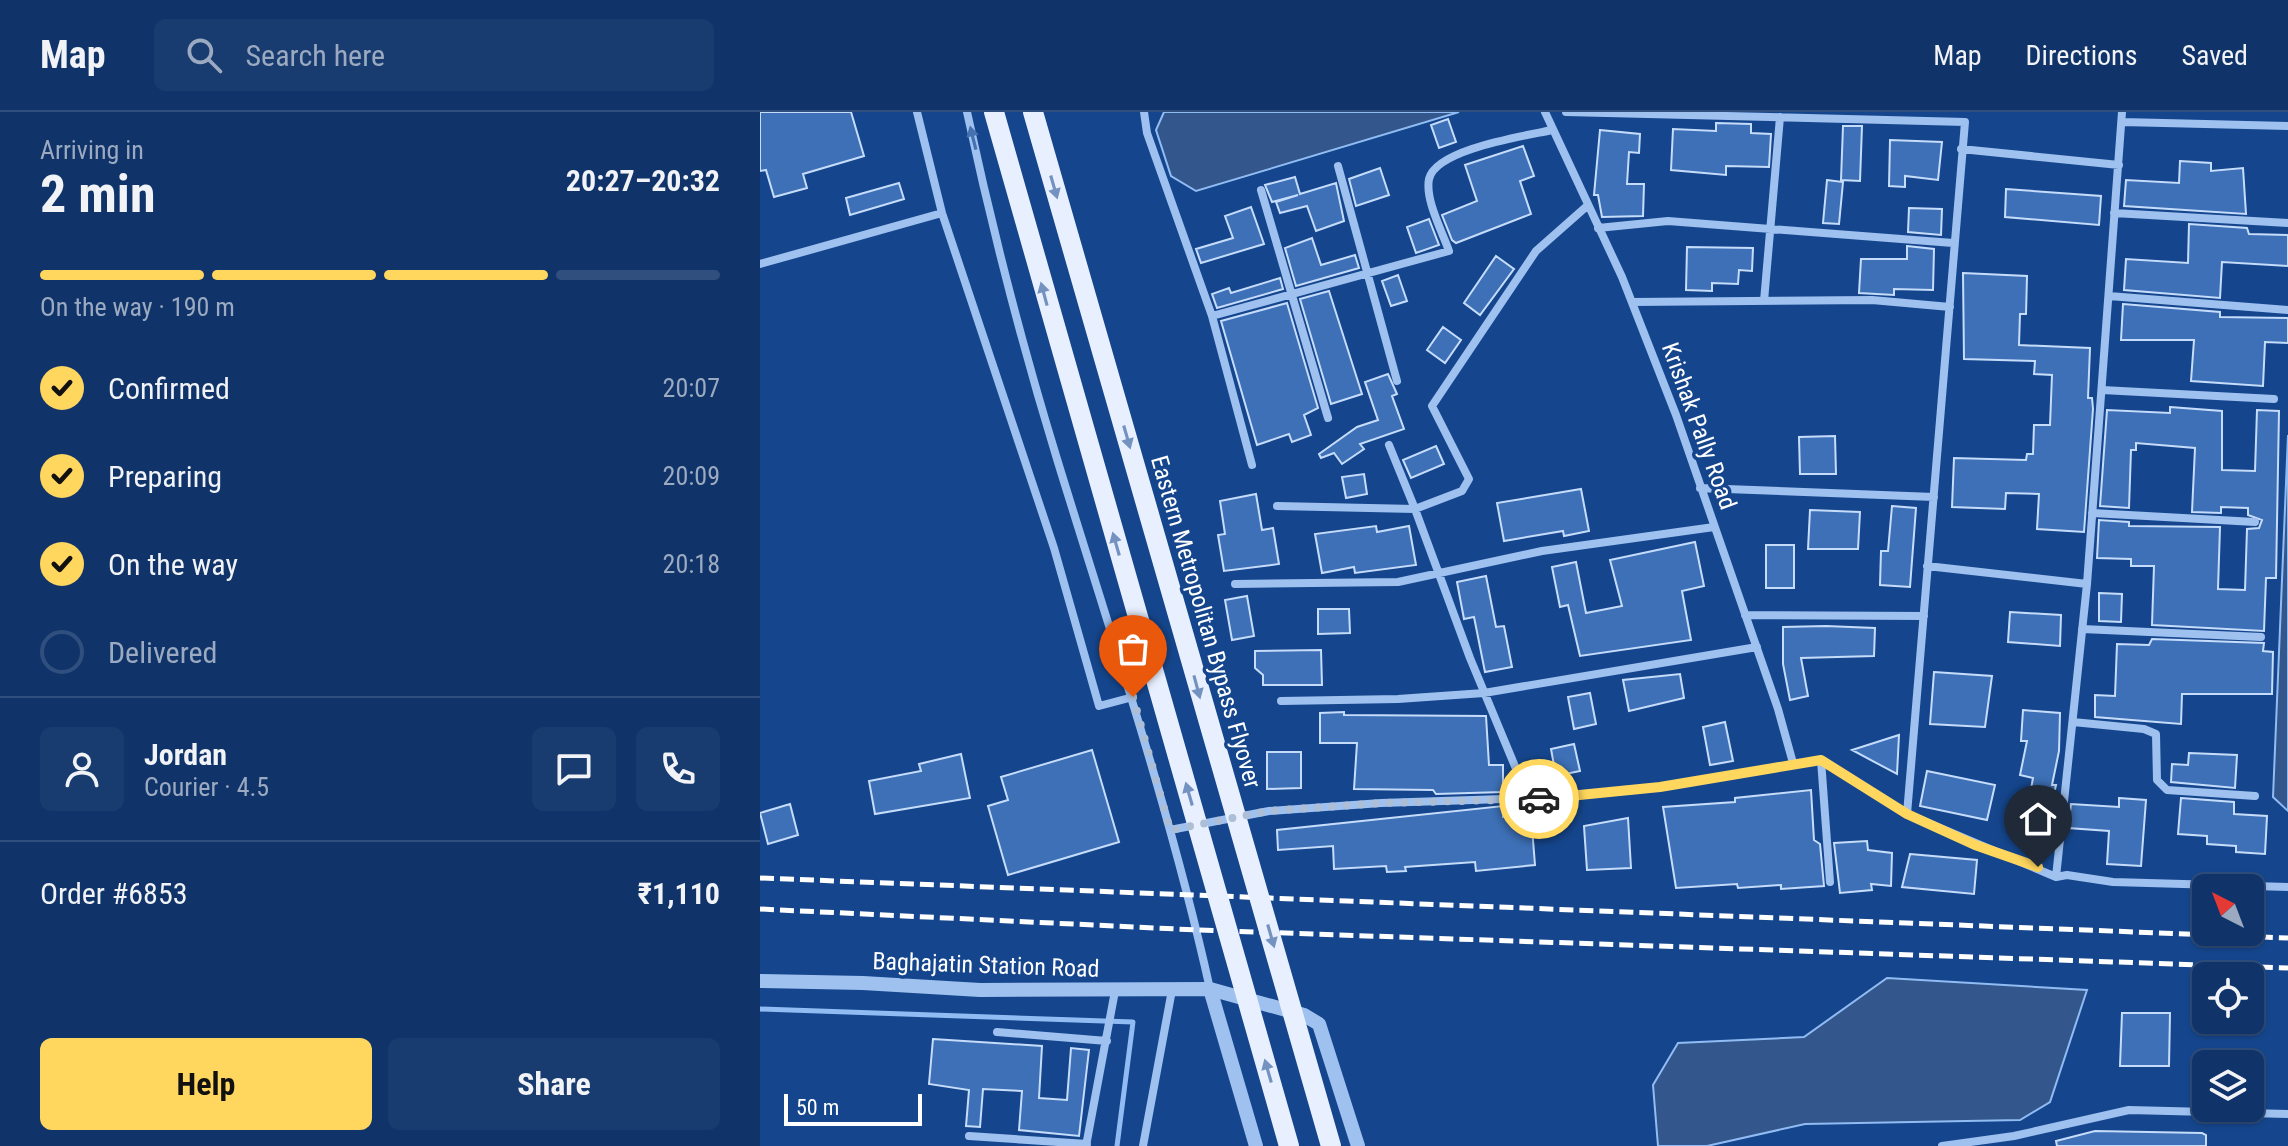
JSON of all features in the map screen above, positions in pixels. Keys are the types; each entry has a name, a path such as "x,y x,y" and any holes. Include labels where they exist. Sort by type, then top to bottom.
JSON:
{"main road":[{"path":"994,112 1289,1146"},
{"name":"Eastern Metropolitan Bypass Flyover","path":"1033,112 1331,1146"}],"street":[{"path":"917,112 942,213 1054,548 1099,706 1133,697"},
{"path":"967,112 1056,457 1133,697 1210,989 1256,1146"},
{"path":"1144,112 1147,133 1212,316 1252,465"},
{"name":"Krishak Pally Road","path":"1545,112 1632,302 1757,647 1793,763"},
{"path":"1566,112 1965,122 1907,814"},
{"path":"2056,877 2087,584 2122,112"},
{"path":"1764,301 1780,117"},
{"path":"2122,122 2288,126"},
{"path":"1212,316 1449,251 1430,196 1429,180 1440,163 1453,154 1552,130"},
{"path":"1961,149 2119,165"},
{"path":"1338,166 1397,381"},
{"path":"1261,190 1328,418"},
{"path":"1277,506 1415,509 1462,491 1469,479 1432,406 1536,251 1587,206"},
{"path":"760,264 942,213"},
{"path":"2114,213 2288,223"},
{"path":"1598,228 1668,221 1953,243"},
{"path":"2109,296 2288,310"},
{"path":"1632,302 1872,300 1950,307"},
{"path":"2102,390 2274,399"},
{"path":"1389,445 1484,693 1529,800"},
{"path":"1700,488 1934,497"},
{"path":"2092,513 2255,522"},
{"path":"1235,584 1398,582 1542,551 1714,527"},
{"path":"1927,566 2087,584"},
{"path":"1745,615 1924,616"},
{"path":"2082,629 2261,637"},
{"path":"1281,701 1398,699 1484,693 1757,647"},
{"path":"2073,722 2144,729 2156,734 2157,780 2167,790 2255,796"},
{"path":"1170,830 1269,811 1381,803 1529,800 1660,787 1821,760 1907,814 2056,877 2067,875 2113,882 2288,887"},
{"path":"1821,760 1830,882"},
{"name":"Baghajatin Station Road","path":"760,981 980,990 1210,989 1304,1015 1319,1024 1358,1146"},
{"path":"1143,1146 1172,990"},
{"path":"969,1136 1087,1145 1115,991"},
{"path":"997,1032 1107,1041"},
{"path":"1942,1146 2014,1136 2129,1110 2288,1114"}],"water":[{"path":"1164,112 1459,112 1196,191 1171,176 1156,130"},
{"path":"2288,435 2288,811 2273,797"},
{"path":"1887,978 2087,990 2050,1102 2020,1120 1805,1124 1707,1146 1658,1146 1653,1085 1678,1043 1804,1037"}],"building":[{"path":"760,112 851,112 864,156 803,174 807,188 774,197 766,170 760,171"},
{"path":"1448,119 1456,142 1439,148 1431,125"},
{"path":"1716,123 1751,124 1751,133 1771,134 1769,167 1726,166 1726,175 1671,170 1673,129 1716,131"},
{"path":"1843,126 1862,126 1860,181 1841,180"},
{"path":"1600,130 1640,134 1639,153 1629,152 1627,184 1644,184 1643,216 1602,217 1598,195 1594,195"},
{"path":"1890,140 1942,142 1938,180 1905,176 1905,187 1889,186"},
{"path":"1523,146 1534,176 1520,181 1531,214 1456,243 1442,215 1477,201 1465,165"},
{"path":"2180,161 2211,163 2211,171 2243,168 2246,214 2124,206 2126,180 2179,183"},
{"path":"1380,168 1389,195 1356,206 1349,179"},
{"path":"1295,177 1300,194 1336,183 1344,221 1316,231 1307,206 1280,213 1276,202 1298,195 1272,202 1265,185"},
{"path":"1827,180 1843,182 1839,224 1823,223"},
{"path":"899,183 904,199 850,215 846,198"},
{"path":"2006,189 2101,196 2099,225 2005,217"},
{"path":"1251,207 1264,244 1201,263 1196,249 1233,238 1225,216"},
{"path":"1909,208 1942,209 1941,235 1908,232"},
{"path":"1429,219 1439,245 1416,253 1407,227"},
{"path":"2189,224 2247,228 2249,234 2288,235 2288,266 2222,262 2220,298 2124,290 2126,259 2188,263"},
{"path":"1312,238 1321,265 1355,255 1359,268 1296,286 1285,248"},
{"path":"1907,246 1934,249 1933,290 1894,289 1894,295 1859,293 1861,259 1907,259"},
{"path":"1687,247 1753,248 1752,271 1739,270 1738,284 1712,283 1712,291 1686,290"},
{"path":"1496,256 1514,269 1480,315 1464,303"},
{"path":"1963,273 2027,276 2026,314 2020,314 2019,345 2090,348 2088,398 2092,398 2093,409 2084,532 2037,529 2039,494 2006,493 2005,509 1952,507 1954,458 2026,460 2027,454 2033,454 2034,425 2050,425 2052,375 2034,374 2035,361 1964,359"},
{"path":"1398,275 1407,301 1391,306 1382,281"},
{"path":"1280,278 1283,289 1217,308 1212,294 1229,288 1231,293"},
{"path":"1329,291 1362,394 1331,404 1300,299"},
{"path":"1287,303 1318,408 1304,415 1311,435 1292,442 1289,434 1257,445 1221,321"},
{"path":"2123,304 2220,312 2220,317 2288,318 2288,343 2265,342 2263,386 2191,381 2194,340 2121,340"},
{"path":"1443,327 1461,340 1445,363 1427,350"},
{"path":"1388,374 1397,394 1392,396 1404,429 1360,444 1364,449 1342,464 1334,453 1321,458 1319,454 1357,427 1378,420 1365,382"},
{"path":"2170,407 2222,411 2222,470 2255,471 2257,410 2279,411 2276,578 2266,578 2264,631 2152,625 2154,566 2131,566 2131,559 2097,558 2099,520 2129,522 2129,526 2220,527 2218,589 2245,590 2247,529 2259,528 2262,520 2248,515 2248,508 2221,507 2221,513 2192,512 2195,448 2136,443 2136,450 2131,450 2129,508 2100,506 2107,410 2170,413"},
{"path":"1835,436 1836,474 1800,474 1799,437"},
{"path":"1436,446 1444,464 1411,478 1403,460"},
{"path":"1364,474 1367,494 1346,498 1342,477"},
{"path":"1581,489 1589,531 1564,536 1563,531 1504,541 1497,503"},
{"path":"1256,494 1262,530 1273,528 1279,564 1224,571 1218,535 1225,534 1220,501"},
{"path":"1892,506 1916,508 1910,587 1880,585 1881,551 1888,551"},
{"path":"1810,510 1860,512 1858,549 1808,549"},
{"path":"1376,526 1377,532 1409,526 1416,565 1355,573 1354,567 1322,573 1315,534"},
{"path":"1695,542 1704,586 1682,591 1691,640 1580,656 1568,605 1560,607 1552,567 1576,562 1586,613 1622,606 1610,560"},
{"path":"1766,545 1794,545 1794,588 1766,588"},
{"path":"1486,576 1496,627 1504,626 1512,667 1485,672 1474,617 1464,619 1457,582"},
{"path":"2099,593 2122,594 2121,622 2099,621"},
{"path":"1247,596 1254,636 1232,640 1225,600"},
{"path":"1318,609 1349,609 1350,633 1318,634"},
{"path":"2010,612 2061,615 2060,646 2008,642"},
{"path":"1783,627 1875,628 1874,656 1801,658 1808,696 1790,700 1783,664"},
{"path":"2152,639 2264,643 2263,651 2273,652 2272,694 2182,694 2181,724 2095,717 2095,695 2115,696 2117,644 2149,645"},
{"path":"1321,650 1322,685 1263,685 1263,675 1255,668 1255,651"},
{"path":"1934,672 1992,676 1985,727 1930,724"},
{"path":"1680,674 1684,698 1629,711 1623,680"},
{"path":"1590,693 1596,724 1574,729 1568,697"},
{"path":"2023,710 2060,713 2059,751 2052,785 2056,785 2052,803 2057,803 2048,848 2021,843 2033,778 2020,775 2027,741 2021,741"},
{"path":"1344,712 1344,715 1486,716 1489,765 1503,765 1503,792 1436,794 1433,790 1354,789 1357,743 1320,743 1320,713"},
{"path":"1725,722 1733,761 1710,765 1703,727"},
{"path":"1899,735 1897,774 1852,750"},
{"path":"1574,744 1580,771 1556,776 1551,749"},
{"path":"1092,750 1119,842 1008,875 988,806 1008,800 1001,777"},
{"path":"1267,752 1301,752 1301,788 1267,789"},
{"path":"2189,753 2237,755 2235,788 2171,782 2172,764 2188,765"},
{"path":"961,754 970,798 875,814 869,781 921,771 919,764"},
{"path":"1927,771 1995,785 1987,820 1920,806"},
{"path":"1811,790 1814,840 1820,844 1824,886 1781,889 1781,885 1738,888 1737,884 1676,888 1663,807 1735,802 1735,798"},
{"path":"2119,798 2146,800 2141,866 2107,864 2109,831 2068,828 2071,804 2119,807"},
{"path":"2181,798 2234,802 2234,814 2267,816 2265,854 2236,852 2236,846 2207,844 2207,836 2178,834"},
{"path":"790,804 798,835 768,844 760,813"},
{"path":"1503,806 1503,817 1531,815 1535,865 1476,871 1475,862 1405,867 1406,871 1387,872 1386,866 1334,869 1333,846 1278,850 1277,830"},
{"path":"1628,818 1631,868 1587,870 1584,826"},
{"path":"1867,841 1868,850 1892,853 1891,886 1871,884 1872,890 1840,893 1834,843"},
{"path":"1910,854 1977,860 1974,894 1902,887"},
{"path":"2122,1013 2170,1013 2169,1066 2120,1066"},
{"path":"933,1039 1042,1046 1039,1098 1067,1100 1071,1048 1089,1050 1079,1136 1019,1130 1022,1091 983,1089 980,1127 966,1126 969,1090 929,1084"},
{"path":"2095,1131 2202,1133 2206,1135 2206,1146 2057,1146 2056,1141"}],"waterway":[{"path":"760,1009 1133,1022 1117,1146"}],"railway":[{"path":"760,878 2288,938"},
{"path":"760,909 1197,930 2288,968"}],"way so far":[{"path":"1133,697 1170,830 1269,811 1381,803 1539,799"}],"route":[{"path":"1539,799 1660,787 1821,760 1861,782 1907,814 1975,845 2038,867"}]}
